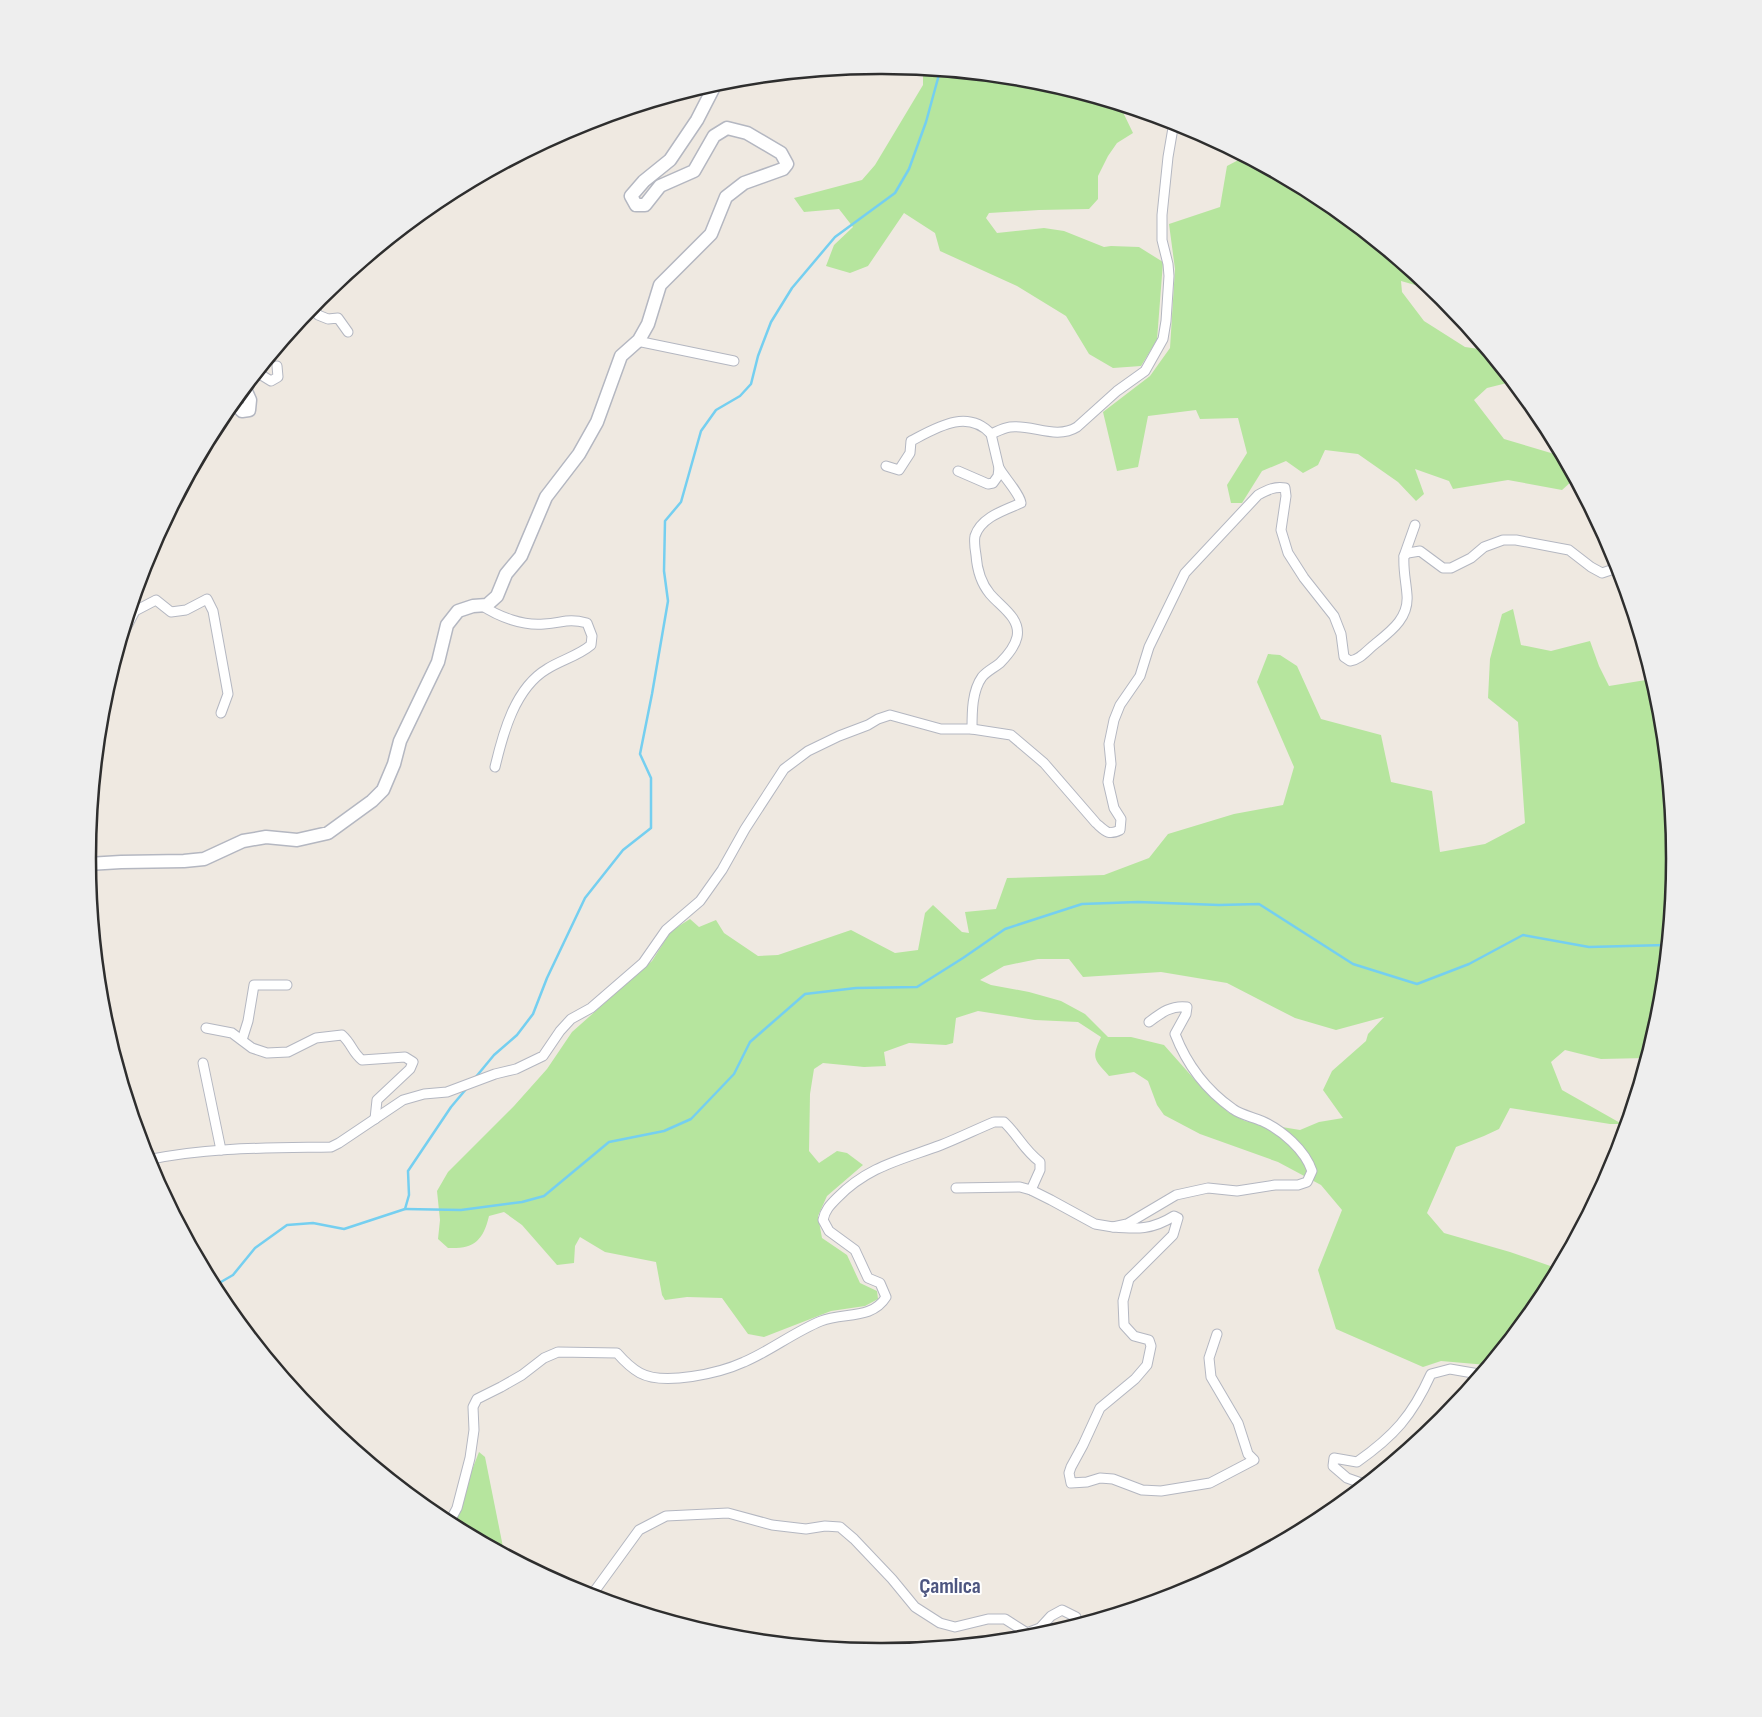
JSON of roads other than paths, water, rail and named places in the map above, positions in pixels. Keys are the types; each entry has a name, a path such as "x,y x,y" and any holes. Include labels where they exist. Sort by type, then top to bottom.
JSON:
{"street":[{"path":"96,864 197,859 204,858 243,841 266,837 298,840 328,833 372,801 383,790 394,764 400,741 438,662 447,625 458,611 473,606 487,605 497,596 506,574 521,556 546,497 579,454 597,422 621,356 637,342 648,324 660,285 711,234 726,197 744,183 783,169 787,164 781,153 747,133 727,128 714,136 694,171 660,186 645,205 636,205 631,196 644,181 670,160 698,120 711,93"},
{"path":"991,434 1010,427 1070,432 1117,390 1145,371 1154,356 1163,339 1166,321 1169,276 1162,240 1162,214 1173,130"},
{"path":"317,313 328,319 338,318 348,332"},
{"path":"637,342 734,361"},
{"path":"262,376 271,381 278,377 277,366"},
{"path":"239,408 242,411 249,410 250,400 248,396"},
{"path":"886,466 899,470 910,453 911,441 940,426 963,421 973,422 984,427 991,434 999,468 1020,497 1021,503 986,520 979,528 975,537 976,562 980,578 989,593 1007,610 1016,625 1017,636 1012,648 1000,662 982,677 975,693 972,729"},
{"path":"958,471 988,484 993,483 998,476 999,468"},
{"path":"156,1158 196,1151 331,1147 403,1100 424,1094 447,1092 495,1074 516,1069 543,1056 560,1031 571,1019 591,1008 643,963 666,930 700,901 722,870 745,829 784,769 808,751 878,719 890,715 941,729 972,729 1011,735 1044,763 1096,824 1105,832 1113,834 1120,830 1121,820 1114,808 1109,791 1108,782 1111,764 1109,744 1114,720 1120,705 1140,676 1149,647 1184,573 1258,496 1268,490 1280,487 1285,488 1286,496 1281,530 1288,553 1304,578 1334,616 1340,634 1344,657 1350,662 1361,657 1401,620 1406,608 1407,596 1403,570 1404,556 1415,525"},
{"path":"1404,556 1415,551 1420,552 1442,568 1451,568 1471,558 1484,548 1503,540 1516,540 1569,550 1602,573 1611,570"},
{"path":"137,610 156,600 171,612 186,610 207,599 213,611 228,694 221,713"},
{"path":"481,605 494,613 531,624 546,624 565,620 587,623 592,636 591,645 584,651 547,668 530,682 514,709 499,749 495,767"},
{"path":"242,1040 248,1022 254,985 287,985"},
{"path":"1113,1227 1127,1224 1176,1195 1208,1188 1237,1191 1275,1185 1298,1184 1307,1182 1312,1171 1310,1164 1295,1144 1264,1122 1234,1110 1207,1087 1193,1071 1176,1034 1186,1014 1187,1007 1178,1006 1165,1010 1149,1022"},
{"path":"206,1028 232,1033 252,1048 267,1053 288,1052 316,1038 342,1035 351,1044 354,1054 362,1060 405,1056 413,1062 410,1069 377,1100 375,1119"},
{"path":"203,1063 221,1150"},
{"path":"453,1516 457,1508 470,1458 474,1430 474,1407 477,1399 522,1375 544,1358 558,1352 617,1353 629,1366 641,1374 656,1378 676,1379 744,1362 789,1336 822,1321 834,1317 861,1314 882,1304 886,1297 880,1283 868,1278 854,1250 829,1231 823,1220 825,1211 849,1186 862,1176 895,1161 942,1145 994,1122 1004,1122 1029,1154 1040,1162 1040,1170 1031,1190"},
{"path":"956,1188 1020,1188 1031,1190 1095,1224 1113,1227 1141,1229 1162,1224 1174,1216 1178,1218 1173,1235 1129,1280 1123,1300 1124,1325 1134,1336 1149,1340 1152,1346 1147,1365 1135,1379 1100,1408 1083,1446 1071,1467 1069,1473 1071,1483 1087,1482 1100,1478 1113,1479 1142,1490 1161,1491 1210,1483 1254,1460 1248,1454 1238,1423 1211,1377 1209,1358 1217,1334"},
{"path":"1358,1482 1347,1478 1333,1466 1334,1458 1357,1462 1376,1450 1394,1434 1411,1411 1423,1392 1431,1374 1450,1369 1473,1373"},
{"path":"596,1590 640,1530 666,1516 728,1513 772,1525 806,1529 825,1526 840,1527 892,1578 915,1607 940,1623 955,1627 988,1619 1005,1619 1022,1630"},
{"path":"1042,1626 1051,1616 1062,1610 1076,1616"}],"waterway":[{"path":"475,1078 494,1055 517,1035 533,1014 547,978 585,898 623,850 651,828 651,778 640,754 668,601 664,571 665,521 681,502 701,431 716,410 740,396 751,384 758,356 771,322 792,288 835,237 895,193 909,169 926,122 939,76"},
{"path":"405,1209 461,1210 522,1202 544,1196 609,1142 664,1131 691,1119 734,1074 750,1042 805,994 856,988 917,987 1005,929 1082,904 1138,902 1219,905 1259,904 1353,964 1417,984 1469,964 1523,935 1589,947 1661,945"},
{"path":"221,1282 233,1275 255,1248 287,1225 313,1223 344,1229 405,1209 409,1195 408,1171 451,1107 467,1088"}],"district":[{"name":"Çamlıca","path":"950,1585"}]}
